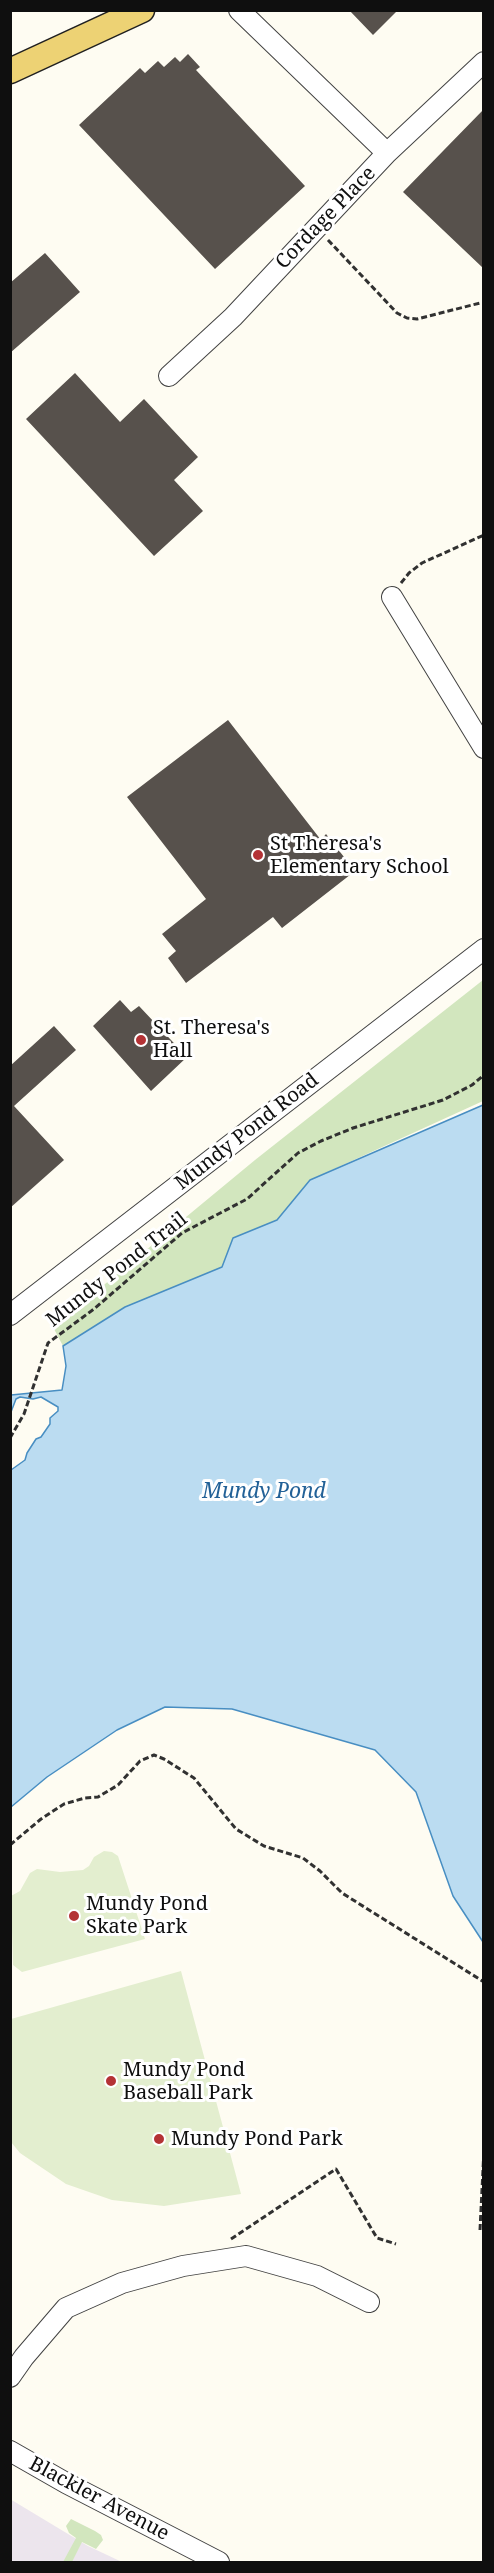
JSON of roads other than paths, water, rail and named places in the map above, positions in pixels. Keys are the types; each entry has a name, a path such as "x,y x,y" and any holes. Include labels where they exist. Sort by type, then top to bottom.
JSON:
{"main road":[{"path":"10,71 142,10"}],"street":[{"name":"Cordage Place","path":"169,376 233,317 387,153 239,10"},
{"path":"387,153 483,62"},
{"path":"392,597 483,748"},
{"name":"Mundy Pond Road","path":"10,1315 483,949"},
{"path":"10,2377 66,2308 122,2283 183,2266 246,2256 317,2276 369,2302"},
{"name":"Blackler Avenue","path":"10,2451 84,2493 219,2562"}],"water":[{"name":"Mundy Pond","path":"483,1105 483,1942 453,1896 416,1792 375,1750 232,1709 165,1707 117,1730 47,1777 11,1807 11,1470 25,1460 36,1439 41,1437 50,1424 50,1418 58,1411 58,1407 41,1397 33,1399 20,1397 16,1399 11,1412 11,1395 62,1390 66,1366 63,1346 125,1307 222,1267 233,1238 277,1220 310,1180"}],"place":[{"name":"St Theresa's Elementary School","path":"258,855"},
{"name":"St. Theresa's Hall","path":"141,1040"},
{"name":"Mundy Pond Skate Park","path":"74,1916"},
{"name":"Mundy Pond Baseball Park","path":"111,2081"},
{"name":"Mundy Pond Park","path":"159,2139"}]}
